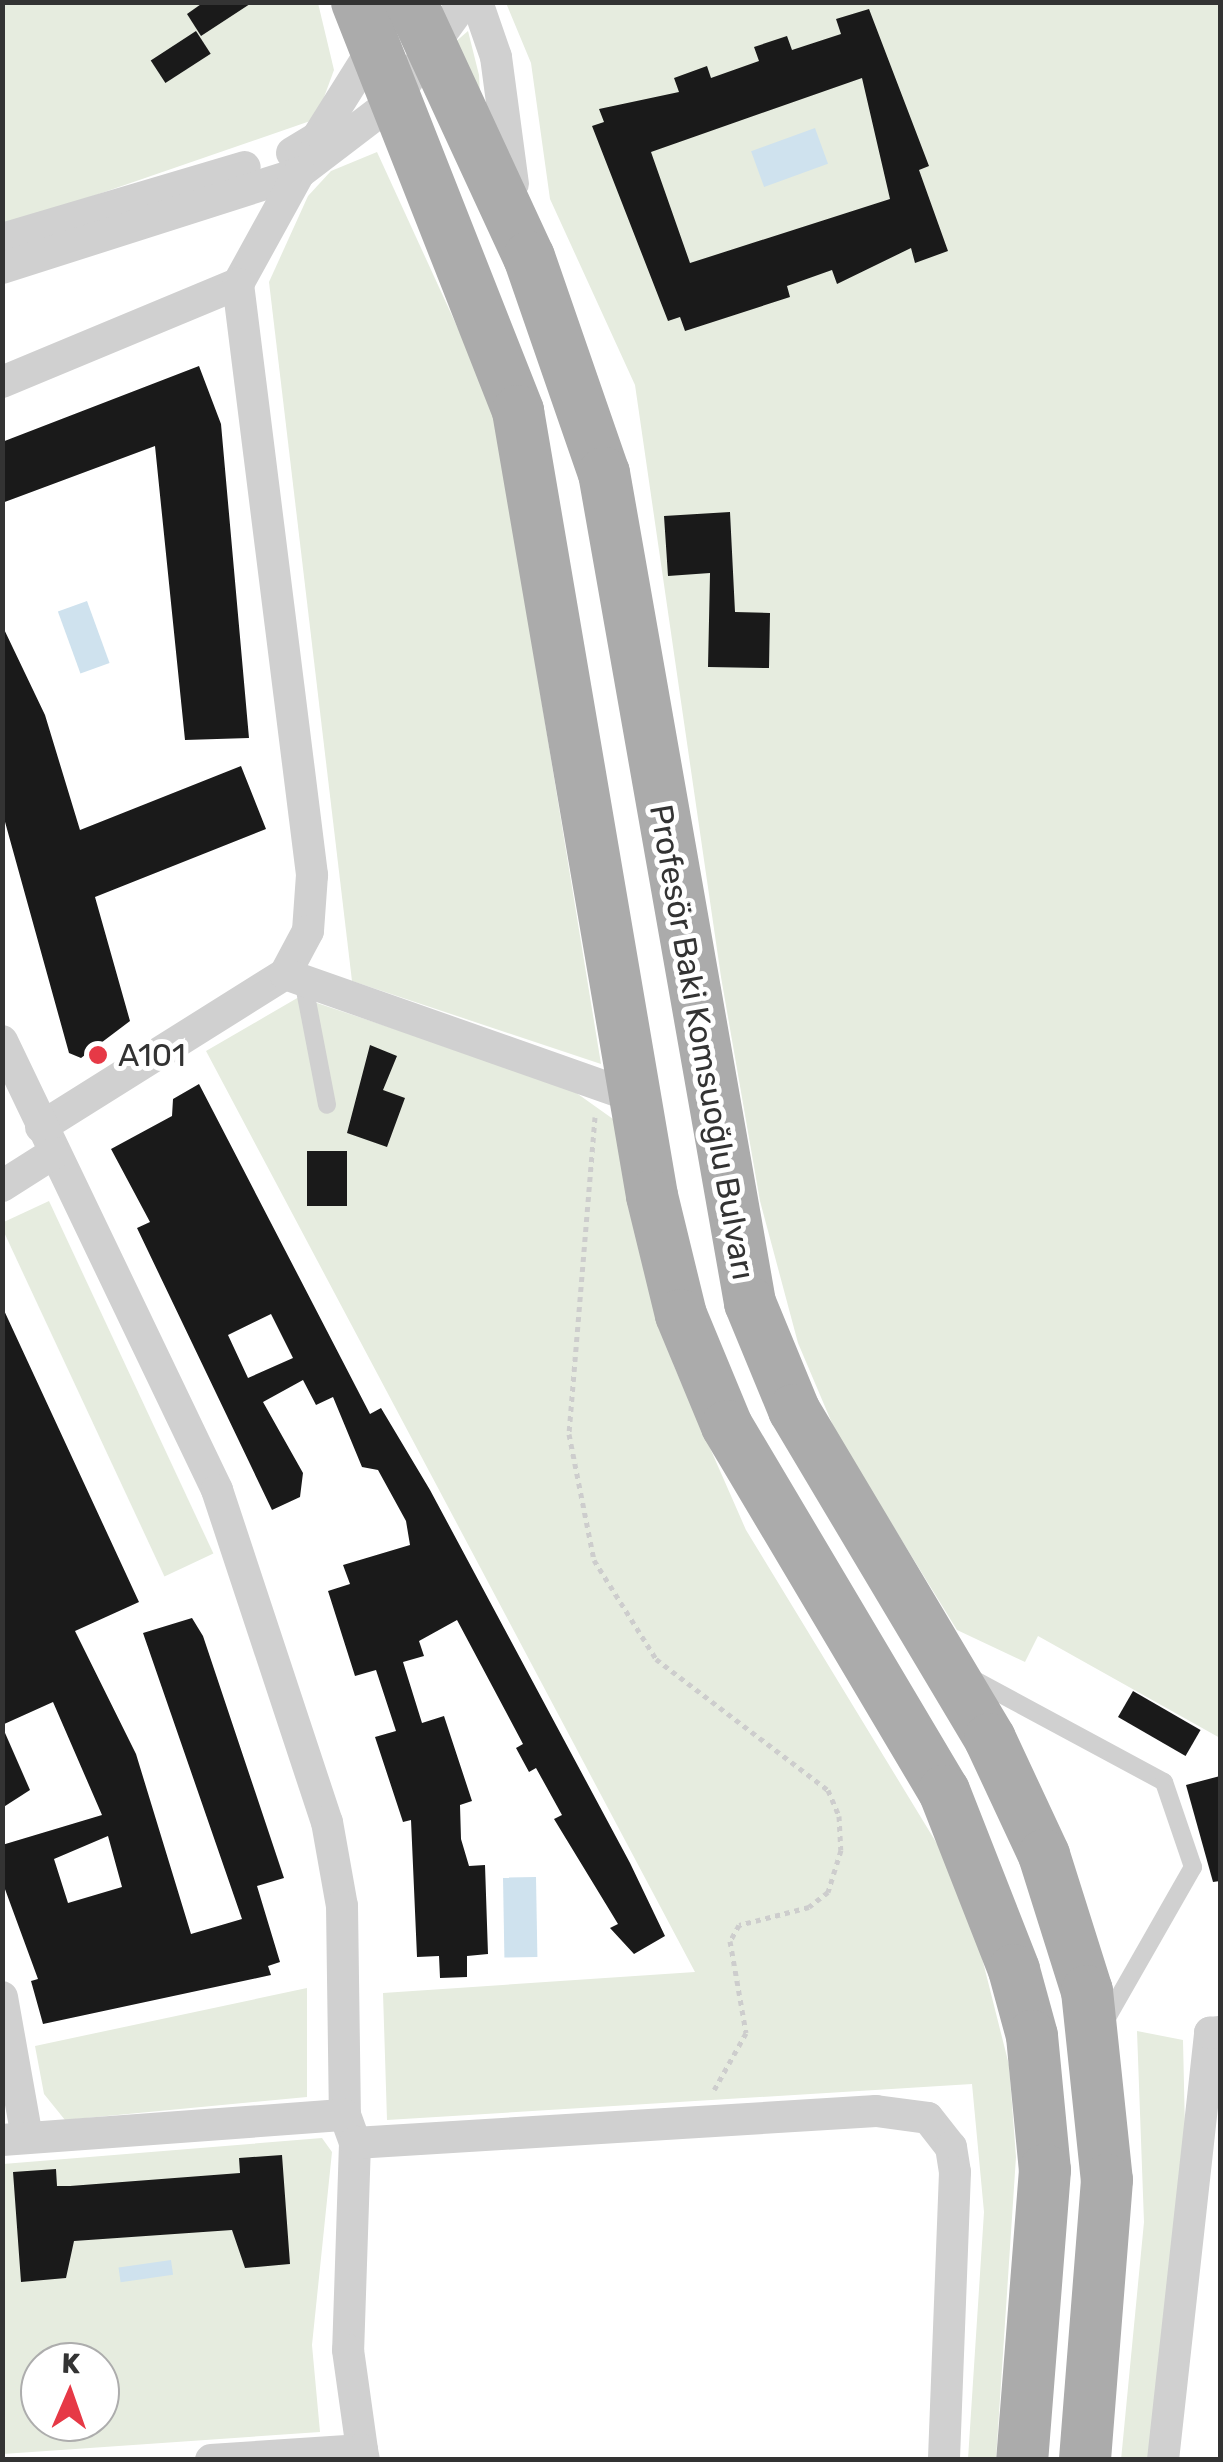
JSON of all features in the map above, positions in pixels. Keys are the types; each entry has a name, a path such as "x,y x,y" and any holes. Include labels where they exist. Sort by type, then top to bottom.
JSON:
{"main road":[{"name":"Profesör Baki Komsuoğlu Bulvarı","path":"415,16 529,257 604,474 750,1303 794,1410 947,1665 1044,1855 1096,2036 1106,2248 1085,2460"},
{"path":"365,25 392,102 500,358 533,472 617,1091 702,1374 944,1790 1014,1970 1032,2036 1045,2170 1022,2460"}],"street":[{"path":"2,239 294,153 317,138 365,25 464,2"},
{"path":"478,2 496,57 529,257"},
{"path":"2,268 299,173 392,102 415,16"},
{"path":"2,1186 47,1140 294,977 308,932 312,874 238,284 299,173"},
{"path":"2,382 238,284"},
{"path":"294,977 617,1091"},
{"path":"2,1041 217,1490 327,1822 342,1906 350,2129 348,2350 363,2455 211,2460"},
{"path":"2,1997 15,2139 692,2122 876,2110 928,2118 943,2131 954,2172 944,2460"},
{"path":"1163,2460 1210,2033 1220,2032"}],"lane":[{"path":"294,977 327,1105"},
{"path":"947,1665 1164,1782 1193,1867 1096,2036"}],"path":[{"path":"617,1091 570,1434 594,1560 656,1659 828,1790 838,1816 841,1850 828,1892 809,1907 739,1925 730,1941 746,2032 692,2122"}],"shaded area":[{"path":"2,3 318,3 334,70 316,119 3,227"},
{"path":"506,3 1220,3 1220,1738 1038,1636 1025,1662 957,1630 837,1435 798,1343 760,1201 721,977 635,385 550,199 531,63"},
{"path":"468,31 479,75 482,132 446,50"},
{"path":"377,152 493,405 601,1064 352,981 269,282 308,196 331,171"},
{"path":"299,997 568,1087 613,1119 674,1366 746,1530 939,1847 980,1950 1009,2065 1016,2157 996,2459 968,2459 984,2212 972,2084 387,2120 383,1993 695,1972 206,1051"},
{"path":"49,1201 213,1554 164,1576 2,1228 2,1223"},
{"path":"307,1988 307,2097 65,2120 44,2094 35,2046"},
{"path":"1137,2031 1183,2040 1187,2221 1162,2459 1121,2460 1144,2222"},
{"path":"322,2138 332,2152 312,2345 320,2432 3,2454 3,2164"}],"water":[{"path":"815,128 828,164 764,187 751,151"},
{"path":"87,601 110,663 80,674 58,612"},
{"path":"536,1877 537,1957 504,1958 503,1878"},
{"path":"171,2260 173,2275 121,2282 119,2267"}],"building":[{"path":"204,2 253,2 201,36 187,14"},
{"path":"869,9 929,166 919,170 948,251 915,263 911,248 837,284 832,270 787,286 790,297 685,331 680,317 668,321 592,126 604,122 599,109 679,92 674,78 707,66 711,78 759,61 754,47 787,36 792,50 841,34 836,19","holes":["862,78 890,199 690,263 651,152"]},
{"path":"196,31 211,54 165,83 151,60"},
{"path":"199,366 221,424 249,738 185,740 155,446 2,503 2,442"},
{"path":"730,512 735,612 770,613 769,668 708,667 710,573 668,576 664,516"},
{"path":"2,625 45,715 80,830 241,766 266,829 95,897 130,1021 81,1058 69,1053 2,811"},
{"path":"370,1045 397,1056 383,1090 405,1098 387,1147 347,1133"},
{"path":"199,1084 370,1414 381,1408 430,1490 630,1863 665,1936 634,1954 610,1928 618,1924 554,1819 562,1815 536,1768 529,1772 516,1748 523,1744 457,1620 419,1641 424,1656 403,1662 422,1723 444,1716 472,1801 460,1805 461,1839 469,1866 485,1865 488,1954 467,1956 467,1977 440,1978 439,1956 417,1957 411,1820 403,1822 375,1737 396,1731 376,1670 355,1676 328,1591 350,1584 343,1565 410,1545 406,1521 378,1470 362,1467 333,1397 316,1405 303,1380 263,1402 303,1473 300,1497 272,1510 137,1228 150,1222 111,1149 172,1116 173,1099","holes":["271,1314 293,1358 248,1378 228,1335"]},
{"path":"307,1151 347,1151 347,1206 307,1206"},
{"path":"2,1306 139,1602 75,1631 136,1754 191,1934 242,1919 143,1633 192,1618 203,1636 284,1878 257,1886 280,1962 268,1966 271,1975 43,2024 31,1981 38,1979 2,1881 2,1845 102,1815 53,1702 2,1725","holes":["108,1836 122,1887 68,1903 54,1859"]},
{"path":"1133,1691 1201,1730 1186,1756 1118,1717"},
{"path":"2,1726 30,1790 2,1808"},
{"path":"1220,1776 1220,1881 1213,1882 1186,1785"},
{"path":"282,2155 290,2264 245,2268 232,2230 74,2241 66,2278 21,2282 13,2172 56,2169 57,2186 70,2186 240,2173 239,2158"}],"place":[{"name":"A101","path":"98,1055"}]}
